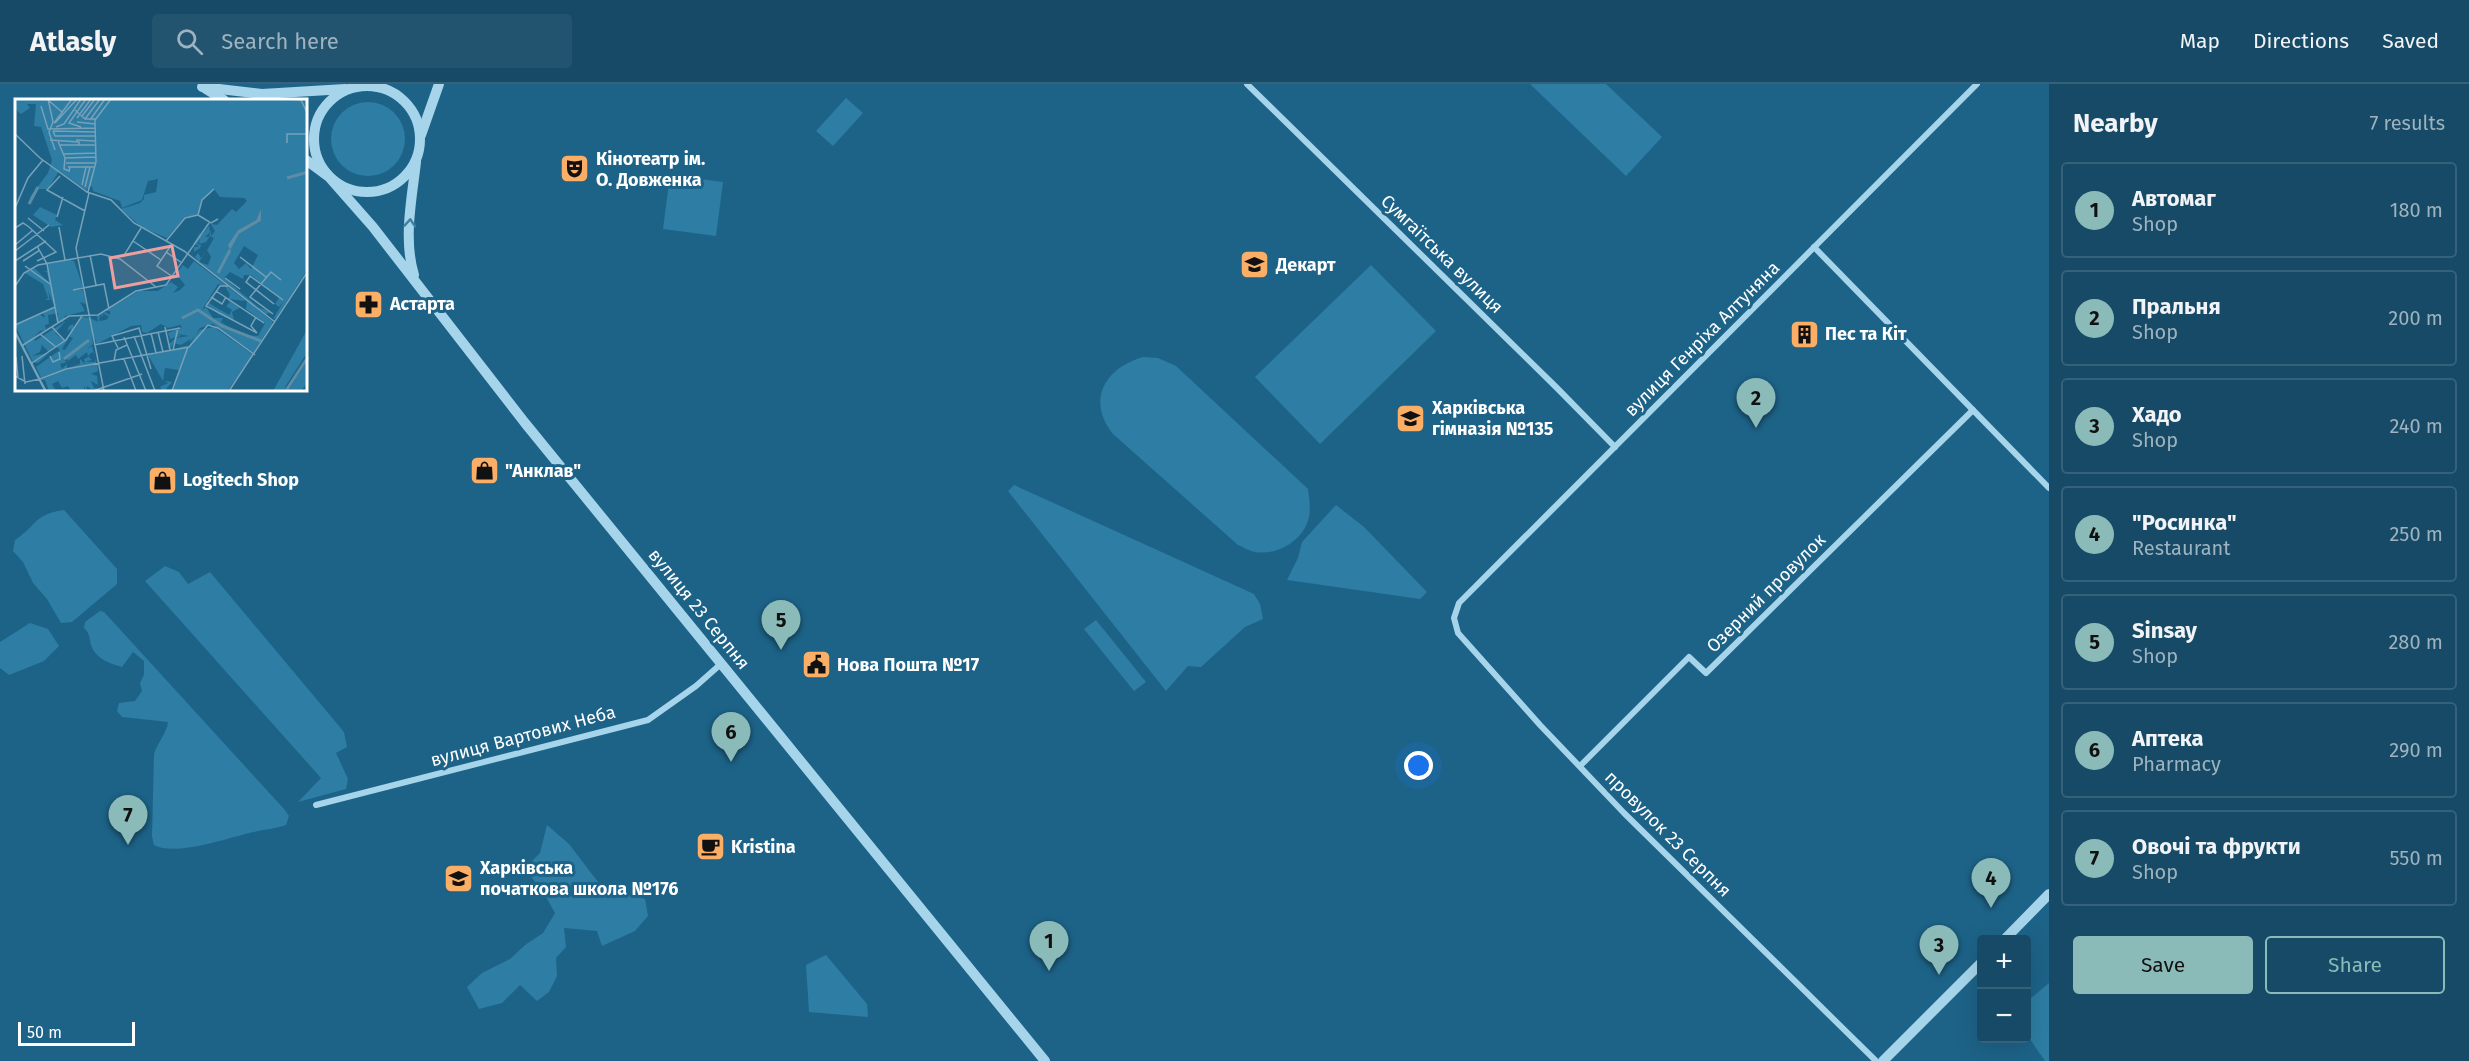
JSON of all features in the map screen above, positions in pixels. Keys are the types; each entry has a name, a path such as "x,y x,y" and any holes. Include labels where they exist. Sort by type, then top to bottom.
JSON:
{"street":[{"path":"420,138 439,84"},
{"name":"Сумгаїтська вулиця","path":"1247,84 1557,387 1615,447"},
{"name":"вулиця Генріха Алтуняна","path":"1454,618 1460,603 1977,84"},
{"name":"вулиця 23 Серпня","path":"200,85 262,94 348,89 368,85 393,92 407,104 417,120 420,138 417,158 404,178 383,190 360,192 338,184 308,161"},
{"name":"вулиця 23 Серпня","path":"200,85 222,99"},
{"name":"вулиця 23 Серпня","path":"348,89 328,102 316,122 314,133 316,157 329,177 416,281 430,303 518,414 1045,1061"},
{"path":"416,281 411,261 409,234 417,158"},
{"path":"1814,247 2049,488"},
{"name":"Озерний провулок","path":"1580,766 1689,657 1706,673 1973,410"},
{"name":"провулок 23 Серпня","path":"1454,618 1458,633 1632,821 1876,1061"},
{"name":"вулиця Вартових Неба","path":"316,805 480,762 527,753 610,728 648,720 696,686 722,663"},
{"path":"2008,935 2049,894"},
{"path":"1883,1061 1977,967"}],"shaded area":[{"path":"1530,84 1606,84 1662,137 1626,176"},
{"path":"846,98 863,113 833,146 816,131"},
{"path":"375,102 395,112 403,125 405,139 403,153 395,166 382,174 361,176 341,166 333,153 331,132 341,112 354,104"},
{"path":"670,175 723,182 716,236 663,229"},
{"path":"1371,265 1436,331 1320,444 1255,377"},
{"path":"1143,357 1158,358 1176,366 1308,489 1309,517 1302,533 1289,545 1264,553 1238,545 1113,434 1101,409 1104,387 1118,369"},
{"path":"1014,485 1254,594 1260,604 1263,619 1245,627 1201,667 1188,666 1166,691 1008,491"},
{"path":"1336,505 1364,527 1427,592 1420,599 1287,580 1298,558 1302,542"},
{"path":"64,510 117,569 117,584 72,622 61,623 47,599 33,583 23,562 13,551 15,540 40,518"},
{"path":"165,566 179,572 188,584 210,572 344,732 347,747 336,753 348,779 346,789 298,802 321,778 145,581"},
{"path":"100,611 104,612 284,809 289,816 286,825 203,845 176,849 154,845 152,836 154,754 168,722 122,717 117,711 119,703 135,701 142,691 140,683 144,675 144,661 133,652 122,667 96,654 84,628 85,622"},
{"path":"1096,620 1146,682 1134,691 1084,629"},
{"path":"30,623 48,629 59,646 44,661 9,675 0,668 0,642"},
{"path":"547,825 569,844 608,895 633,895 645,899 648,916 635,931 602,946 597,931 564,928 566,947 556,958 557,976 549,992 537,1001 520,985 502,1003 479,1009 467,987 482,973 510,959 543,933 555,913 525,868 540,853"},
{"path":"826,955 867,1004 868,1017 809,1012 806,965"},
{"path":"2049,983 2049,1061 2045,1061 2031,1041 2031,998"}],"place":[{"name":"Кінотеатр ім. О. Довженка","path":"575,169"},
{"name":"Декарт","path":"1255,265"},
{"name":"Астарта","path":"369,304"},
{"name":"Пес та Кіт","path":"1804,334"},
{"name":"Харківська гімназія №135","path":"1411,418"},
{"name":"Пральня","path":"1756,428"},
{"name":"\"Анклав\"","path":"484,471"},
{"name":"Logitech Shop","path":"162,480"},
{"name":"Sinsay","path":"781,650"},
{"name":"Нова Пошта №17","path":"816,665"},
{"name":"Аптека","path":"731,762"},
{"name":"Овочі та фрукти","path":"128,845"},
{"name":"Kristina","path":"710,847"},
{"name":"Харківська початкова школа №176","path":"459,878"},
{"name":"\"Росинка\"","path":"1991,908"},
{"name":"Автомаг","path":"1049,971"},
{"name":"Хадо","path":"1939,975"}]}
